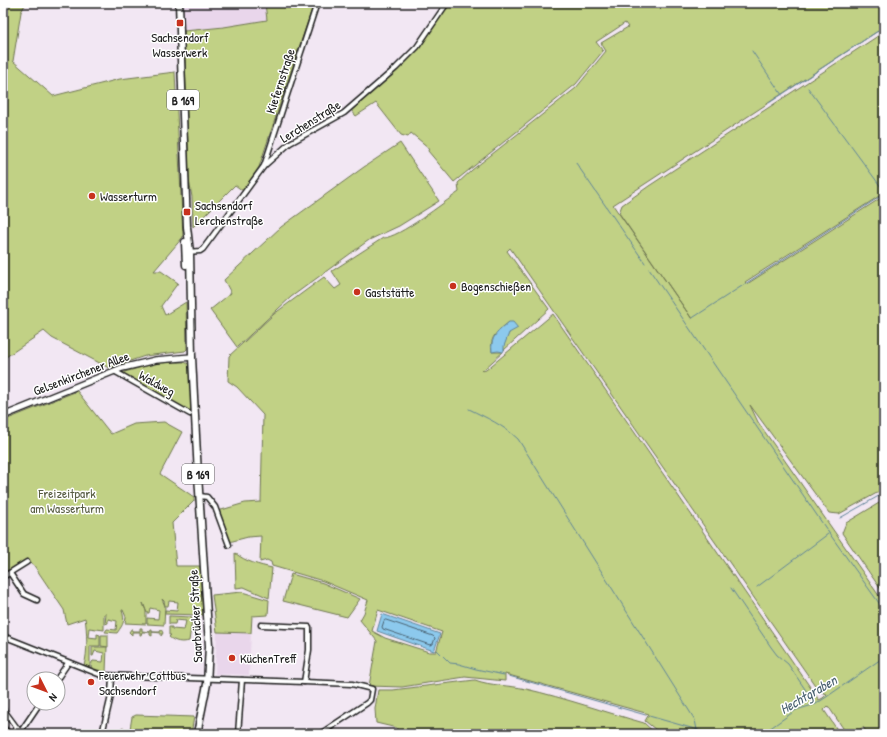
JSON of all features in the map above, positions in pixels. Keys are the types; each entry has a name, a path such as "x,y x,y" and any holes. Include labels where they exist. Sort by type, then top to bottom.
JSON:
{"main road":[{"name":"Saarbrücker Straße","path":"179,3 187,227 185,236 188,252 187,268 190,278 192,357 209,646 207,679 197,734"},
{"name":"Gelsenkirchener Allee","path":"3,416 114,371 136,364 156,360 192,357"}],"street":[{"name":"Kiefernstraße","path":"264,166 317,3"},
{"name":"Lerchenstraße","path":"188,252 200,251 203,248 264,166 290,143 344,113 396,68 417,47 447,3"},
{"name":"Waldweg","path":"114,371 190,414"},
{"path":"200,496 207,497 213,504 230,546"},
{"path":"3,577 27,562"},
{"path":"10,573 24,594 37,600"},
{"path":"261,625 309,627 309,650 304,682"},
{"path":"3,636 101,675 352,684 372,689 370,700 367,703 320,734"},
{"path":"62,671 68,662"},
{"path":"102,734 111,696 112,676"},
{"path":"238,734 242,680"},
{"path":"3,709 20,733 35,711"},
{"path":"3,727 9,734"}],"shaded area":[{"path":"200,3 265,3 267,20 224,27 184,31 183,6"},
{"path":"217,632 251,633 249,675 215,674"}],"green space":[{"path":"3,3 26,3 21,12 13,61 53,96 120,79 175,72 183,237 154,271 161,271 178,283 161,306 165,315 186,302 187,349 185,351 145,356 109,368 52,338 44,331 3,359"},
{"path":"265,3 314,3 259,167 243,191 235,185 193,227 192,197 189,180 184,31 224,27 267,20"},
{"path":"449,3 884,3 884,27 613,205 692,319 619,213 622,205 884,32 884,193 745,282 747,284 884,196 884,489 839,514 829,513 750,405 758,422 884,603 884,734 868,734 863,727 856,732 857,734 847,734 828,706 824,710 840,734 661,734 645,721 649,714 505,674 505,681 465,677 402,687 369,686 377,641 360,620 368,600 323,581 272,566 271,562 267,560 260,562 261,536 248,537 229,542 218,511 245,503 261,502 263,415 237,387 228,381 229,356 274,314 324,277 335,289 341,285 332,271 383,238 400,232 410,226 459,192 458,183 472,170 576,88 606,51 601,43 628,27 625,23 596,42 603,51 576,84 454,182 428,151 429,148 411,133 408,137 401,135 376,103 356,116 351,110 405,63 418,48","holes":["510,248 819,691 827,694 823,698 819,700 553,314 486,370 482,371 503,352 492,352 491,346 493,338 498,331 509,322 509,333 503,346 504,350 549,309 507,251","378,610 442,632 436,652 429,652 385,638 372,631"]},
{"path":"400,143 439,201 399,226 369,240 291,297 237,347 210,310 231,293 224,280 281,227"},
{"path":"184,362 189,364 190,367 191,413 121,373 156,363"},
{"name":"Freizeitpark am Wasserturm","path":"77,391 111,434 134,424 164,422 182,432 160,474 194,497 194,501 172,523 176,566 200,566 203,615 165,614 165,610 177,611 178,602 169,601 168,606 165,606 164,625 147,624 147,618 158,619 159,610 150,608 149,613 147,613 143,603 146,611 146,624 125,623 126,617 122,610 123,622 117,633 105,632 107,629 116,630 117,621 108,619 108,623 105,624 106,614 104,614 104,630 89,628 88,637 97,638 97,634 100,635 100,646 90,646 90,667 84,665 87,642 85,618 67,624 64,610 33,564 29,563 27,560 3,574 3,421"},
{"path":"884,500 884,594 842,533 846,523"},
{"path":"235,553 248,561 272,568 269,598 244,587 236,588"},
{"path":"291,574 323,583 360,599 347,617 283,601"},
{"path":"242,592 269,600 268,615 252,616 251,633 217,632 212,595"},
{"path":"169,616 191,617 192,620 189,641 179,642 169,637 171,635 169,635 169,627 172,627 172,629 184,630 186,621 176,620 175,624 169,624"},
{"path":"132,628 132,631 140,631 140,628 142,628 142,631 150,632 142,632 140,635 140,632 132,632 132,635 129,632"},
{"path":"152,629 152,636 150,635"},
{"path":"161,629 163,633 161,636 161,633 152,632 160,632"},
{"path":"101,635 108,635 108,647 101,646"},
{"path":"92,647 107,647 106,672 91,668 93,661 103,662 104,653 95,651 92,656"},
{"path":"475,680 526,689 644,723 656,734 396,734 397,728 376,723 375,709 378,690 393,690"},
{"path":"136,715 194,717 191,734 120,734 121,728 130,729 132,717"}],"water":[{"path":"509,322 513,322 518,328 509,333 503,352 492,352 492,342 494,338"},
{"path":"382,614 440,634 434,651 377,631"}],"waterway":[{"path":"769,103 884,27"},
{"path":"752,51 782,95"},
{"path":"808,88 884,191"},
{"path":"576,163 645,263"},
{"path":"691,319 884,194"},
{"path":"649,269 829,533 884,610"},
{"path":"469,409 501,426 518,439 695,720 697,730"},
{"path":"840,518 884,493"},
{"path":"757,587 828,534"},
{"path":"731,588 771,647 777,655 788,664 809,695"},
{"path":"437,650 450,663 504,675"},
{"name":"Hechtgraben","path":"762,734 796,710 816,704 884,657"},
{"path":"509,676 698,730"},
{"name":"Hechtgraben","path":"812,699 815,704"},
{"name":"Hechtgraben","path":"689,734 698,730 710,734"}],"place":[{"name":"Sachsendorf Wasserwerk","path":"180,23"},
{"name":"Wasserturm","path":"92,196"},
{"name":"Sachsendorf Lerchenstraße","path":"187,212"},
{"name":"Bogenschießen","path":"453,286"},
{"name":"Gaststätte","path":"357,292"},
{"name":"KüchenTreff","path":"232,658"},
{"name":"Feuerwehr Cottbus Sachsendorf","path":"91,682"}]}
